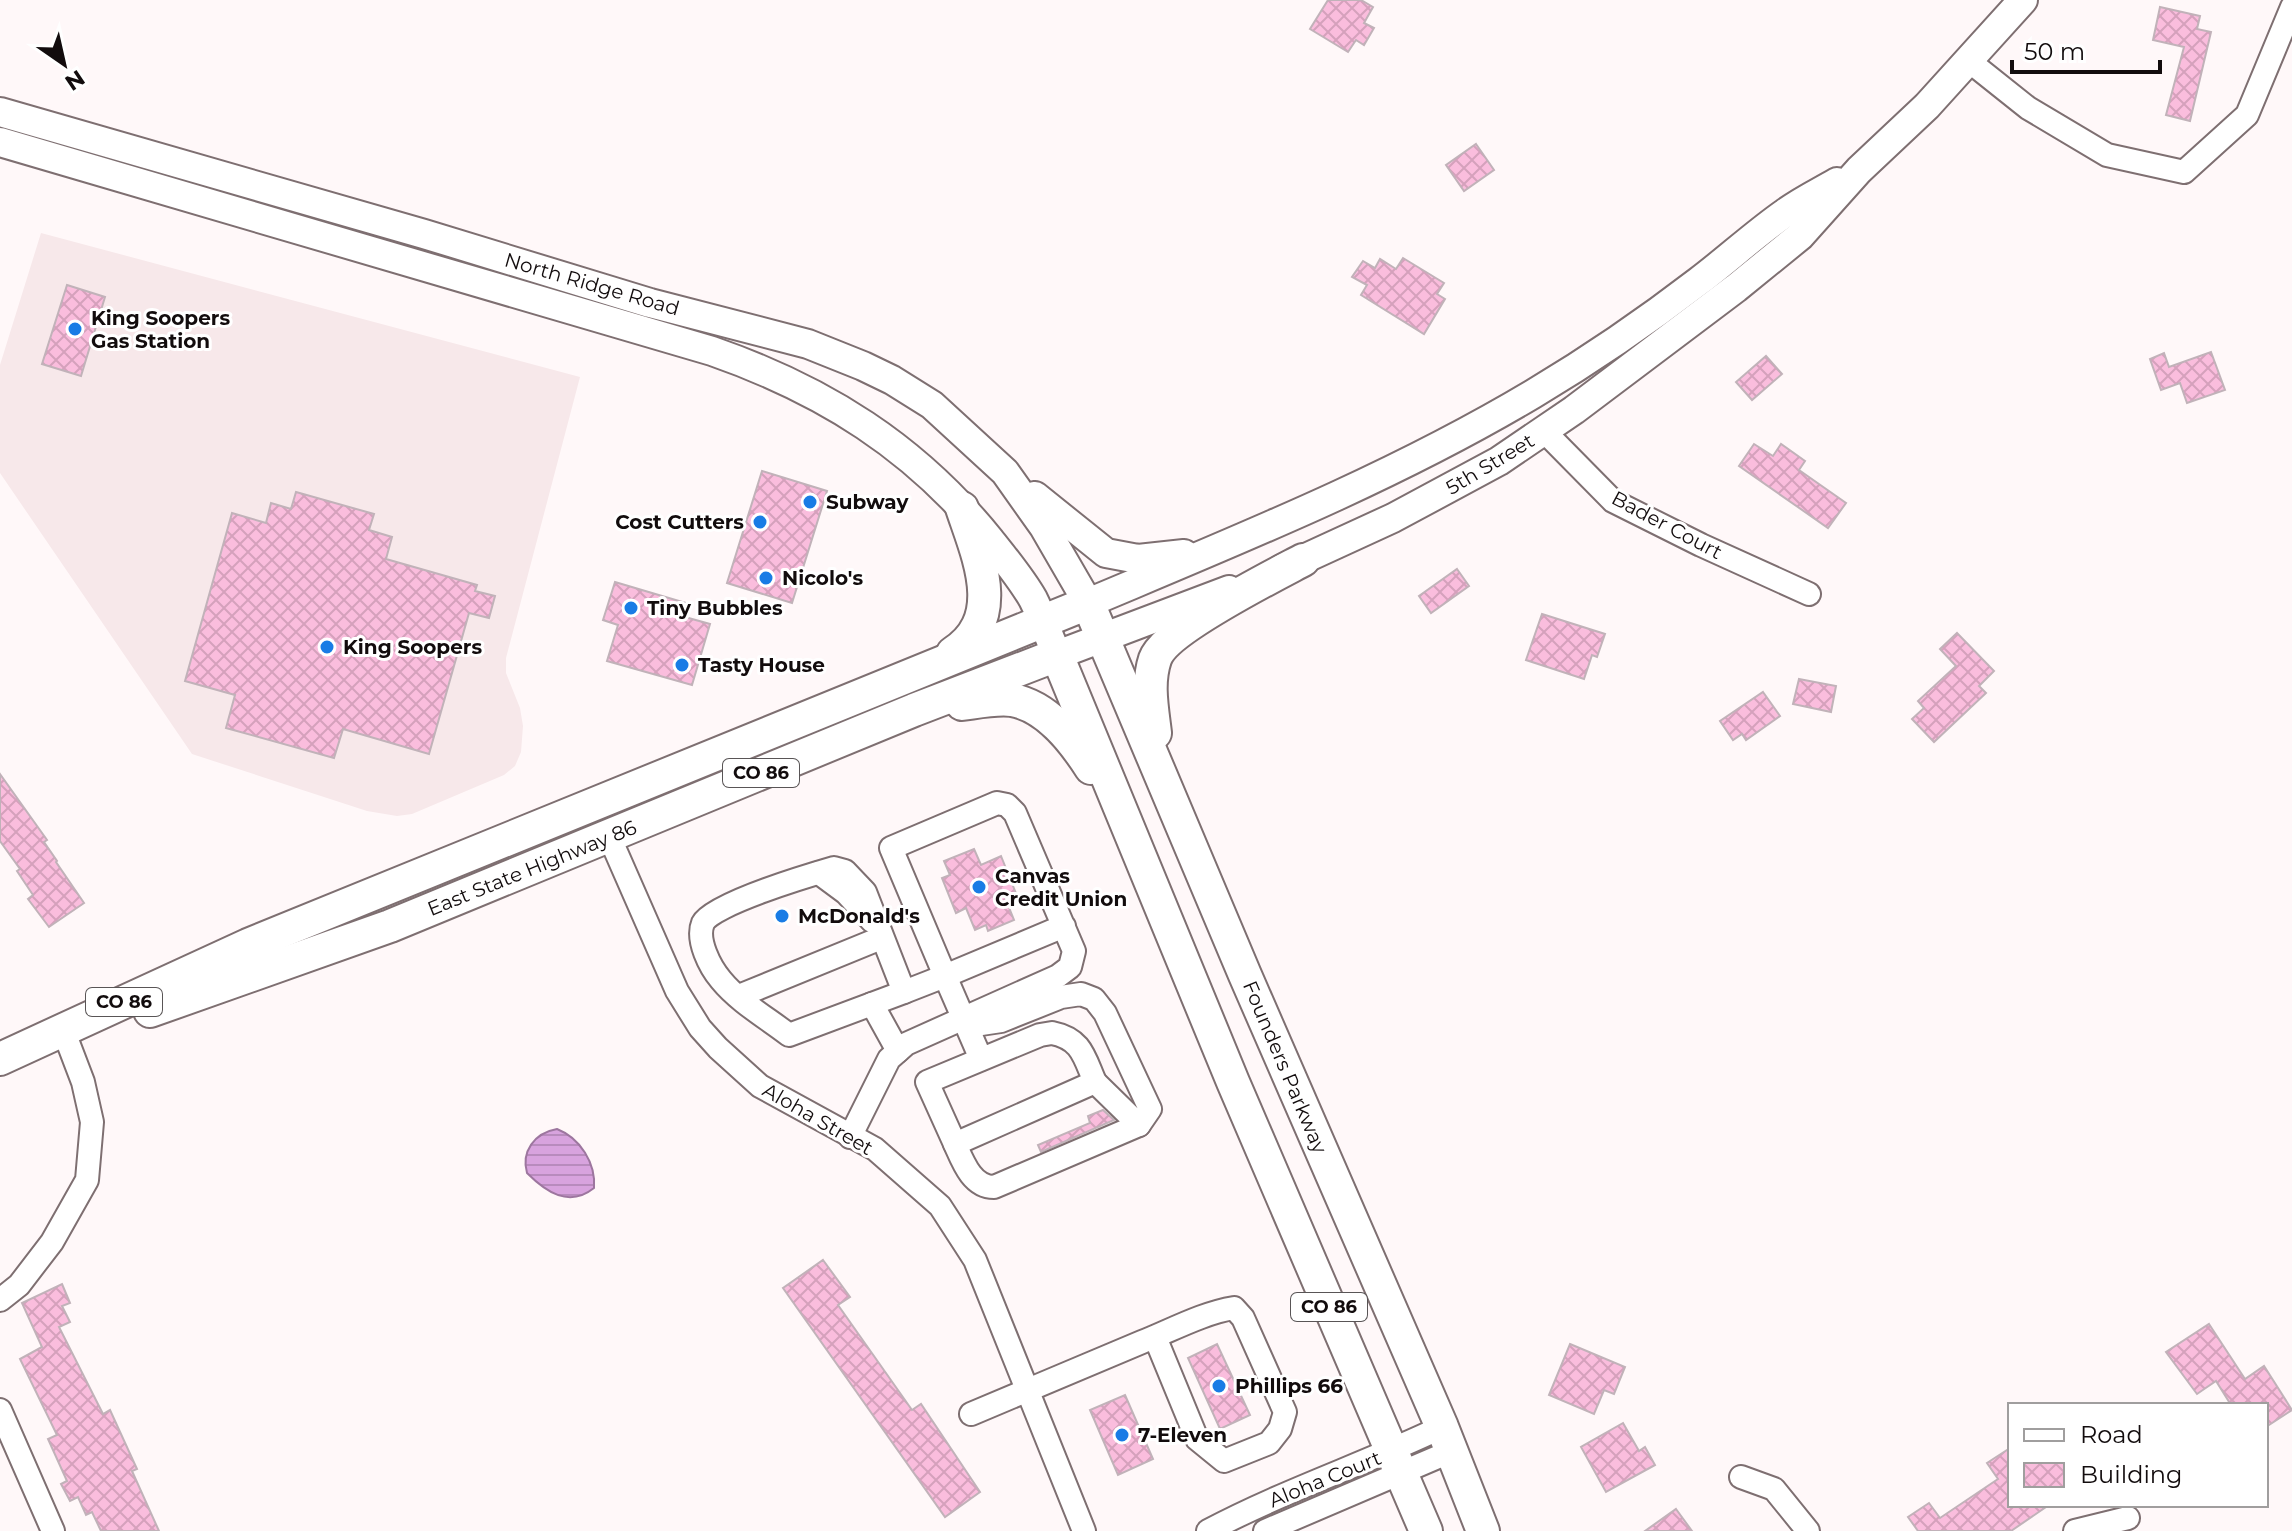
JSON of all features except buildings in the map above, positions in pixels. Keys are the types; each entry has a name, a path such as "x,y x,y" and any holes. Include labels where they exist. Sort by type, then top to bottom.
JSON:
{"highway":[{"path":"909,675 958,650 970,639 983,617 985,587 962,508"},
{"path":"1162,776 1150,690 1156,656 1194,620 1303,560"},
{"name":"5th Street","path":"1042,620 1088,603"},
{"name":"Founders Parkway","path":"1088,603 1447,1439 1483,1531"},
{"name":"East State Highway 86","path":"0,1062 248,945 1042,620"},
{"path":"1057,655 1133,840"},
{"name":"East State Highway 86","path":"0,1062 390,926 914,710 1057,655"},
{"name":"CO 86","path":"914,710 1010,700 1045,715 1079,750 1133,840 1233,1082 1426,1531"}],"main road":[{"name":"5th Street","path":"1057,655 1303,560 1441,493 1499,461 1544,431 1736,288 1800,236 1859,170 1927,106 2023,0"},
{"name":"North Ridge Road","path":"0,112 424,234 650,303 808,344 892,380 932,405 1005,472 1044,527 1088,603"},
{"name":"North Ridge Road","path":"0,142 712,351 755,367 834,405 881,435 935,480 1006,559 1042,620"},
{"name":"5th Street","path":"1088,603 1213,552 1387,474 1459,437 1627,331 1787,211 1859,170"},
{"path":"1544,431 1542,422 1553,407 1698,297 1743,246"},
{"path":"1258,578 1480,450 1507,424 1510,407"},
{"path":"1005,472 1106,553 1138,559 1213,552"},
{"path":"1042,620 1057,655"}],"street":[{"path":"1969,61 2028,108 2107,155 2184,172 2247,115 2292,7"},
{"name":"Bader Court","path":"1544,431 1613,501 1809,594"},
{"path":"850,1137 889,1059 906,1044 963,1019 1058,976 1070,967 1074,951 1015,813 1007,805 997,803 891,848 963,1019 981,1059"},
{"name":"Aloha Street","path":"609,836 677,991 700,1028 760,1086 875,1149 940,1206 975,1260 1084,1531"},
{"path":"904,992 878,932 871,904 856,881 845,871 834,868 728,905 709,915 702,926 703,948 721,980 789,1035 904,992 945,976 1064,926"},
{"path":"739,996 878,932"},
{"path":"963,1019 981,1024 1001,1021 1061,997 1081,994 1094,999 1105,1013 1150,1109 1139,1125 994,1187 985,1187 977,1182 955,1144 927,1082 1040,1035 1062,1035 1073,1040 1080,1048 1095,1082 1139,1125"},
{"path":"872,1004 898,1051"},
{"path":"0,1300 19,1285 52,1242 87,1180 92,1122 83,1082 67,1040"},
{"path":"955,1144 1095,1082"},
{"path":"971,1414 1027,1390 1155,1337 1221,1310 1234,1308 1243,1318 1285,1412 1280,1429 1269,1443 1224,1461 1210,1452 1197,1439 1155,1337"},
{"path":"0,1410 53,1531"},
{"name":"Aloha Court","path":"1265,1531 1396,1462 1447,1439"},
{"name":"Aloha Court","path":"1208,1531 1241,1513 1396,1462"},
{"path":"1741,1477 1774,1489 1808,1531"},
{"path":"2075,1531 2128,1518"}],"shaded area":[{"path":"41,233 580,377 506,658 506,673 520,708 523,726 521,752 515,766 504,775 412,814 397,816 367,811 192,754 0,473 0,365"},
{"path":"557,1129 573,1138 589,1161 594,1188 585,1194 576,1197 558,1195 527,1173 526,1158 531,1145 542,1135"}],"place":[{"name":"King Soopers Gas Station","path":"75,329"},
{"name":"Subway","path":"810,502"},
{"name":"Cost Cutters","path":"760,522"},
{"name":"Nicolo's","path":"766,578"},
{"name":"Tiny Bubbles","path":"631,608"},
{"name":"King Soopers","path":"327,647"},
{"name":"Tasty House","path":"682,665"},
{"name":"Canvas Credit Union","path":"979,887"},
{"name":"McDonald's","path":"782,916"},
{"name":"Phillips 66","path":"1219,1386"},
{"name":"7-Eleven","path":"1122,1435"}]}
